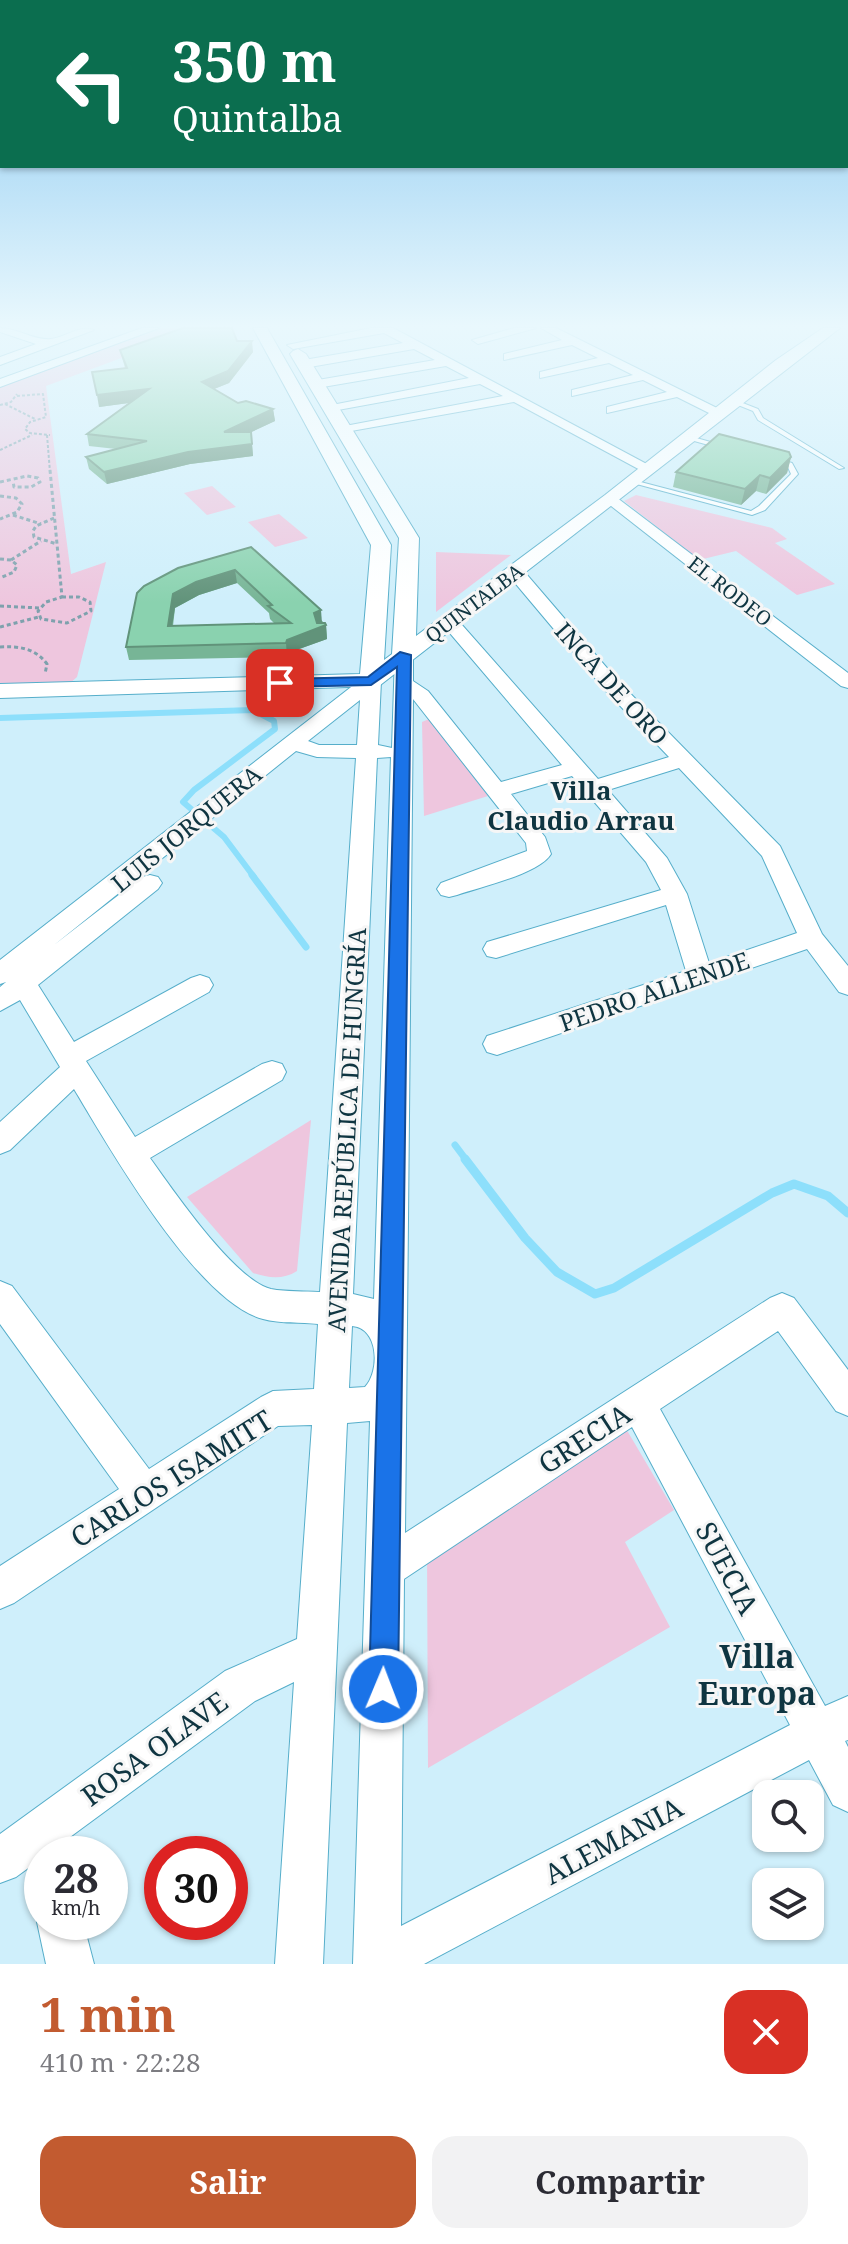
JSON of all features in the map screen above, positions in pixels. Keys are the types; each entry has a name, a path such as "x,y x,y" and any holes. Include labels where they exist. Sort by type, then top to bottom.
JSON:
{"street":[{"name":"AVENIDA REPÚBLICA DE HUNGRÍA","path":"299,1964 367,752 393,673 381,545 312,420"},
{"path":"339,420 409,538 406,614 393,673 402,752 378,1963"},
{"path":"345,430 400,420"},
{"path":"535,426 556,420 649,469"},
{"name":"QUINTALBA","path":"393,673 449,621 516,573 713,420"},
{"path":"354,494 379,490"},
{"name":"EL RODEO","path":"612,499 848,682"},
{"name":"INCA DE ORO","path":"516,573 612,686 772,852 812,938 848,985"},
{"path":"406,614 439,622 449,621 655,858 675,894 700,975"},
{"path":"0,691 393,673 421,695 537,842 539,854 524,863 449,889"},
{"name":"LUIS JORQUERA","path":"8,981 293,743 393,673"},
{"path":"293,743 317,751 402,752"},
{"path":"595,787 683,760"},
{"path":"499,790 578,767"},
{"path":"150,883 8,981 73,1063 185,1234 248,1299 264,1304 335,1307 374,1315 384,1325 390,1345"},
{"path":"496,949 675,894"},
{"name":"PEDRO ALLENDE","path":"497,1044 812,938"},
{"path":"0,1141 73,1063 200,985"},
{"path":"132,1154 272,1072"},
{"path":"0,1297 144,1492"},
{"name":"GRECIA","path":"386,1568 782,1309 848,1399"},
{"name":"CARLOS ISAMITT","path":"0,1589 273,1409 370,1404 380,1397 390,1380"},
{"name":"SUECIA","path":"638,1403 833,1725 848,1790"},
{"name":"ROSA OLAVE","path":"50,1836 240,1686 316,1651"},
{"name":"ALEMANIA","path":"378,1963 833,1725"},
{"name":"ROSA OLAVE","path":"0,1861 24,1851"},
{"path":"64,1940 70,1964"}],"lane":[{"path":"761,420 841,468"},
{"path":"689,438 734,450"},
{"path":"633,482 752,513 762,508 795,474 790,464 765,457"}],"path":[{"path":"34,420 25,429 34,434 48,435 62,597"},
{"path":"0,450 34,434"},
{"path":"0,482 27,476 40,480 51,478"},
{"path":"13,481 14,487 26,488 38,484 40,480"},
{"path":"0,496 20,501 20,508 0,519"},
{"path":"13,514 41,524"},
{"path":"54,518 33,531 34,537 41,541 57,544"},
{"path":"0,559 11,560 41,541"},
{"path":"0,578 16,569 11,560"},
{"path":"0,606 40,608 62,597 85,599 90,602 91,611 80,619 63,624 47,622 39,617 0,627"},
{"path":"39,617 40,608"},
{"path":"0,647 32,650 42,655 47,664 37,690"}],"shaded area":[{"path":"0,420 50,420 71,574 106,562 77,677 69,684 0,686"},
{"path":"212,486 236,507 207,515 184,493"},
{"path":"636,495 772,528 787,539 775,543 835,584 797,595 736,551 699,560 624,501"},
{"path":"279,514 308,538 275,547 248,522"},
{"path":"436,552 511,555 436,612"},
{"path":"429,719 488,796 424,816 422,722"},
{"path":"311,1120 297,1271 275,1277 253,1273 187,1197"},
{"path":"625,1427 674,1510 625,1542 670,1627 428,1768 427,1550"}],"building":[{"path":"107,420 250,420 224,432 251,432 252,444 188,452 104,472 86,457 147,441 87,434"},
{"path":"719,434 789,452 791,457 770,478 760,475 745,489 676,472"},
{"path":"251,547 321,610 314,613 317,623 326,625 286,643 126,647 137,593 178,568","holes":["235,570 272,605 268,606 291,623 168,626 173,594 196,582"]}],"waterway":[{"path":"0,718 253,710 274,721 275,729 194,790 183,802 224,837 254,877"},
{"path":"252,875 306,947"},
{"path":"455,1145 467,1161"},
{"path":"465,1159 525,1238 557,1272 595,1294 614,1288 772,1193 794,1184 828,1196 848,1213"}],"district":[{"name":"Villa Claudio Arrau","path":"581,805"},
{"name":"Villa Europa","path":"757,1674"}],"route":[{"path":"280,683 371,681 404,655 383,1689"}]}
